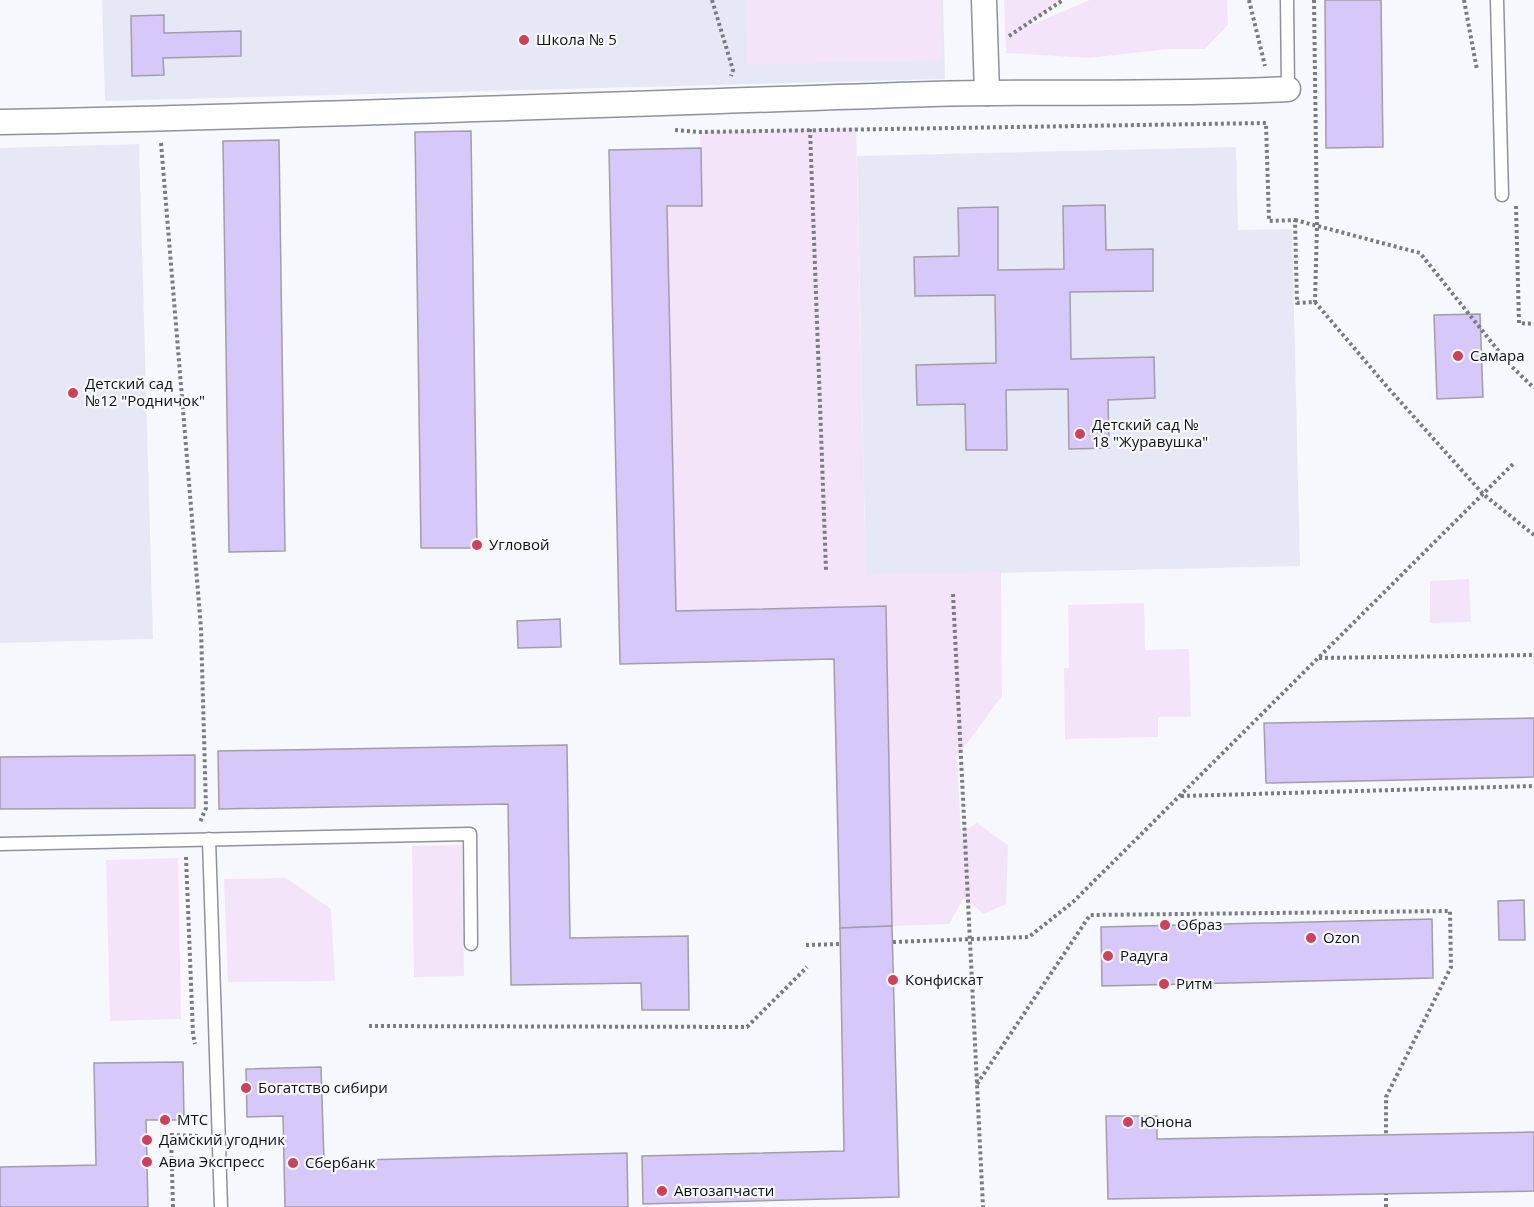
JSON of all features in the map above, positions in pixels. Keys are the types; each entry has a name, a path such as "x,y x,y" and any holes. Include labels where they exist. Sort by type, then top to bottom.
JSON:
{"street":[{"path":"984,0 987,93"},
{"path":"0,122 201,118 987,93 1279,90"}],"lane":[{"path":"1279,90 1287,0"},
{"path":"1497,0 1502,195"},
{"path":"0,844 470,834 471,944"},
{"path":"209,839 221,1207"}],"path":[{"path":"712,0 733,70 728,87 738,100"},
{"path":"1009,37 1064,0"},
{"path":"1249,0 1279,90"},
{"path":"1314,0 1317,226 1315,302 1483,494 1534,535"},
{"path":"808,98 826,570"},
{"path":"1266,123 1269,221 1295,220 1419,253 1509,364 1534,388"},
{"path":"160,141 201,628 206,808 186,853 192,1034 196,1054"},
{"path":"1295,220 1297,303 1315,302"},
{"path":"893,942 1029,937 1074,901 1513,464"},
{"path":"953,594 983,1207"},
{"path":"1318,658 1534,655"},
{"path":"1180,796 1534,786"},
{"path":"977,1084 1090,915 1450,911 1451,967 1386,1097 1386,1135"},
{"path":"806,945 840,944"},
{"path":"369,1026 747,1027 807,967"},
{"path":"173,1207 171,1135 200,1136"},
{"path":"1386,1194 1386,1207"}],"shaded area":[{"name":"Школа № 5","path":"102,0 943,0 945,79 105,101"},
{"path":"746,0 941,0 942,60 747,65"},
{"path":"1004,0 1060,0 1026,27 1090,0 1227,0 1228,25 1205,49 1169,49 1089,58 1006,53"},
{"path":"856,128 866,575 1001,572 1002,696 957,757 961,833 977,823 1008,845 1006,904 984,914 964,898 949,924 892,926 885,606 676,611 667,206 702,205 700,132"},
{"name":"Детский сад №12 \"Родничок\"","path":"139,144 153,639 0,643 0,148"},
{"name":"Детский сад № 18 \"Журавушка\"","path":"1236,147 1238,230 1292,229 1300,566 866,576 857,156"},
{"path":"1469,579 1471,622 1430,623 1430,581"},
{"path":"1144,603 1145,650 1189,649 1191,717 1158,717 1158,737 1065,739 1064,668 1069,668 1068,605"},
{"path":"462,845 464,976 414,977 412,846"},
{"path":"178,858 181,1019 110,1021 106,860"},
{"path":"286,878 331,909 335,981 228,982 224,879"}],"building":[{"path":"1325,0 1381,0 1383,147 1326,148"},
{"path":"164,15 164,33 241,31 241,56 163,58 164,75 132,76 131,16"},
{"path":"471,131 477,548 421,548 415,132"},
{"path":"279,140 285,551 229,552 223,141"},
{"path":"701,148 702,206 667,206 676,611 886,606 892,926 840,928 834,659 620,664 609,150"},
{"path":"1105,205 1106,250 1153,249 1153,291 1070,292 1071,359 1154,357 1155,398 1108,400 1109,448 1069,449 1068,389 1006,390 1007,450 966,450 965,404 917,405 916,365 996,363 995,295 915,296 914,257 959,256 958,208 998,207 998,270 1064,269 1063,206"},
{"name":"Самара","path":"1480,314 1483,397 1437,399 1434,315"},
{"path":"560,619 561,647 518,648 517,621"},
{"path":"1534,718 1534,777 1266,783 1264,723"},
{"path":"567,745 570,938 688,936 689,1010 642,1010 641,983 511,985 508,804 219,809 218,751"},
{"path":"195,755 195,808 0,809 0,757"},
{"path":"1524,900 1525,940 1499,940 1498,901"},
{"path":"1432,919 1433,978 1102,986 1101,927"},
{"path":"892,926 899,1197 643,1204 642,1156 844,1151 840,928"},
{"path":"183,1062 184,1120 146,1120 148,1207 0,1207 0,1167 96,1165 94,1063"},
{"path":"321,1067 324,1161 627,1153 628,1207 285,1207 283,1116 247,1117 246,1069"},
{"path":"1106,1116 1157,1116 1157,1139 1534,1132 1534,1191 1108,1199"}],"place":[{"name":"Школа № 5","path":"524,40"},
{"name":"Самара","path":"1458,356"},
{"name":"Детский сад №12 \"Родничок\"","path":"73,393"},
{"name":"Детский сад № 18 \"Журавушка\"","path":"1080,434"},
{"name":"Угловой","path":"477,545"},
{"name":"Образ","path":"1165,925"},
{"name":"Ozon","path":"1311,938"},
{"name":"Радуга","path":"1108,956"},
{"name":"Конфискат","path":"893,980"},
{"name":"Ритм","path":"1164,984"},
{"name":"Богатство сибири","path":"246,1088"},
{"name":"МТС","path":"165,1120"},
{"name":"Юнона","path":"1128,1122"},
{"name":"Дамский угодник","path":"147,1140"},
{"name":"Авиа Экспресс","path":"147,1162"},
{"name":"Сбербанк","path":"293,1163"},
{"name":"Автозапчасти","path":"662,1191"}]}
